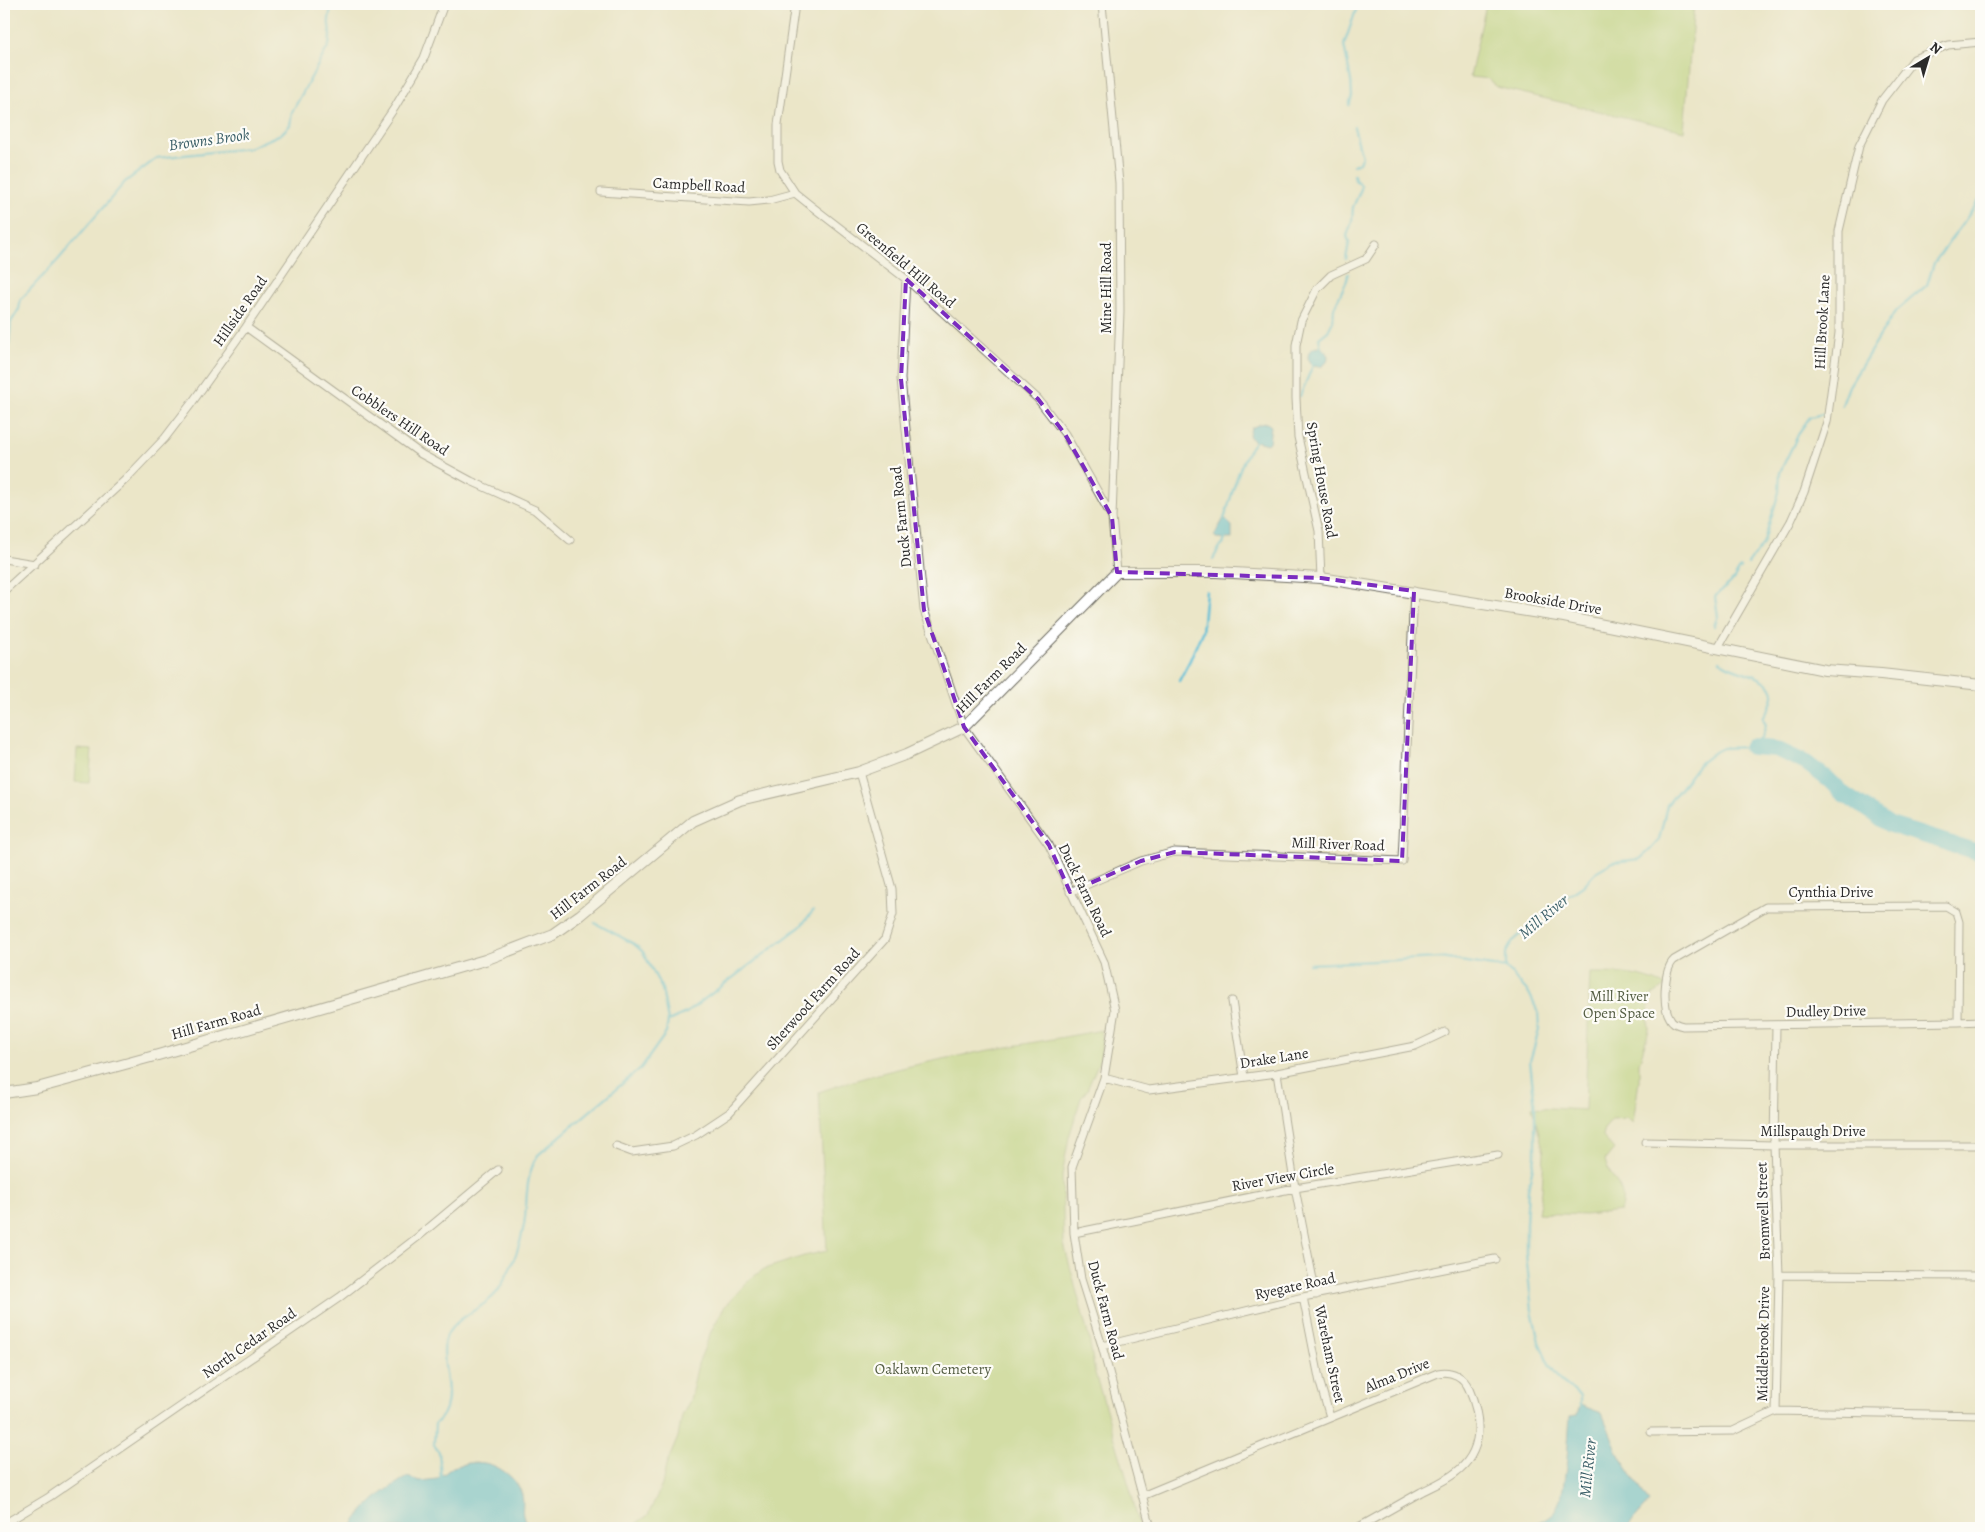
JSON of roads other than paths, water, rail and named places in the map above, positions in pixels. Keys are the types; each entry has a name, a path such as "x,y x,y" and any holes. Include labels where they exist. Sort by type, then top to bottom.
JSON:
{"main road":[{"name":"Brookside Drive","path":"1117,572 1216,572 1321,578 1414,591 1569,618 1825,670 1981,685"},
{"name":"Hill Farm Road","path":"4,1093 37,1088 158,1055 485,960 545,938 580,916 693,822 740,800 860,772 908,754 964,727 1117,572"}],"street":[{"name":"Hillside Road","path":"4,591 125,480 164,438 246,327 395,107 424,58 444,4"},
{"name":"Greenfield Hill Road","path":"795,4 778,125 777,146 780,170 795,193 906,279 1038,399 1065,434 1112,517"},
{"name":"Mine Hill Road","path":"1102,4 1119,183 1120,312 1112,517 1117,572"},
{"name":"Hill Brook Lane","path":"1717,649 1791,521 1804,492 1827,422 1839,333 1839,230 1859,146 1882,100 1914,59 1948,45 1981,42"},
{"name":"Campbell Road","path":"601,192 750,202 769,200 795,193"},
{"name":"Spring House Road","path":"1321,578 1320,531 1298,437 1296,345 1300,320 1317,289 1331,275 1366,259 1376,244"},
{"name":"Duck Farm Road","path":"906,279 901,379 924,610 964,727 1049,845 1104,962 1115,1010 1104,1078 1072,1167 1074,1233 1081,1279 1102,1346 1151,1528"},
{"name":"Cobblers Hill Road","path":"246,327 421,454 471,481 535,510 570,540"},
{"path":"4,559 35,564"},
{"name":"Mill River Road","path":"1070,892 1142,861 1176,852 1402,861 1414,591"},
{"name":"Sherwood Farm Road","path":"616,1146 632,1152 674,1146 696,1135 729,1114 885,939 893,914 892,890 860,772"},
{"name":"Cynthia Drive","path":"1672,1021 1666,1006 1667,972 1670,963 1766,907 1940,905 1951,908 1959,917 1958,1022"},
{"path":"1232,1001 1244,1077"},
{"name":"Dudley Drive","path":"1672,1021 1678,1025 1688,1027 1981,1020"},
{"name":"Bromwell Street","path":"1776,1026 1774,1146 1779,1275"},
{"name":"Drake Lane","path":"1104,1078 1149,1090 1277,1073 1415,1046 1445,1032"},
{"name":"Wareham Street","path":"1277,1073 1295,1188 1316,1295"},
{"name":"Millspaugh Drive","path":"1645,1142 1774,1146 1981,1145"},
{"name":"River View Circle","path":"1074,1233 1295,1188 1498,1155"},
{"name":"North Cedar Road","path":"4,1524 49,1497 340,1297 419,1236 498,1170"},
{"name":"Ryegate Road","path":"1102,1346 1303,1297 1495,1259"},
{"name":"Middlebrook Drive","path":"1981,1276 1779,1275 1776,1411 1981,1415"},
{"name":"Wareham Street","path":"1303,1297 1320,1383 1330,1417"},
{"name":"Alma Drive","path":"1142,1496 1438,1373 1453,1373 1463,1380 1476,1407 1479,1420 1478,1438 1473,1452 1454,1474 1358,1528"},
{"path":"1651,1432 1733,1431 1776,1411"}],"water":[{"path":"1318,347 1325,350 1328,357 1325,364 1318,367 1311,364 1308,357 1311,350"},
{"path":"1267,423 1271,426 1269,442 1267,444 1252,440 1249,435 1251,428"},
{"path":"1224,518 1232,526 1232,539 1216,538 1214,536"},
{"path":"1580,1405 1602,1413 1620,1457 1649,1502 1628,1528 1524,1528 1549,1516 1559,1502 1566,1465 1570,1416 1577,1415"},
{"path":"468,1463 490,1464 512,1478 520,1489 523,1500 523,1514 529,1528 351,1528 362,1512 376,1499 407,1477 420,1481 437,1479 453,1467"}],"waterway":[{"name":"Browns Brook","path":"4,351 9,344 11,322 19,309 21,299 58,260 125,182 157,158 249,148 281,134 290,125 292,112 329,45 329,20 332,4"},
{"path":"1349,105 1352,96 1351,81 1344,45 1358,4"},
{"path":"1353,165 1359,162 1362,157 1354,127"},
{"path":"1346,259 1349,242 1347,236 1352,221 1353,207 1361,189 1361,185 1355,180 1354,175"},
{"path":"1842,405 1849,386 1894,313 1927,285 1934,263 1981,198"},
{"path":"1321,349 1319,338 1328,331 1333,321 1334,308 1348,274"},
{"path":"1300,396 1314,363"},
{"path":"1748,564 1763,544 1779,492 1780,472 1800,431 1810,417 1823,414"},
{"path":"1224,519 1241,467 1257,439"},
{"path":"1213,559 1223,545 1225,537"},
{"path":"1714,626 1718,616 1715,597 1732,581 1741,568"},
{"path":"1179,681 1202,632 1206,591"},
{"name":"Mill River","path":"1580,1406 1580,1396 1561,1381 1550,1366 1539,1342 1532,1310 1526,1254 1526,1224 1528,1189 1535,1157 1535,1108 1530,1061 1539,1030 1538,1012 1529,993 1506,968 1506,953 1512,942 1556,904 1583,886 1597,871 1613,862 1640,859 1650,850 1659,840 1667,805 1700,763 1723,748 1751,747 1762,737 1766,725 1763,718 1773,699 1772,689 1760,678 1720,661"},
{"name":"Mill River","path":"1751,747 1776,749 1806,763 1829,780 1842,793 1890,825 1981,853"},
{"path":"668,1021 686,1013 800,927 813,911"},
{"path":"441,1479 439,1452 434,1445 435,1424 443,1416 447,1406 448,1385 444,1351 448,1333 461,1319 493,1296 507,1274 522,1234 528,1180 538,1155 641,1068 666,1033 668,1021 662,989 643,952 634,944 595,923"},
{"path":"1309,964 1440,958 1506,968"}],"park label":[{"name":"Mill River Open Space","path":"1619,1004"},
{"name":"Oaklawn Cemetery","path":"933,1369"}]}
